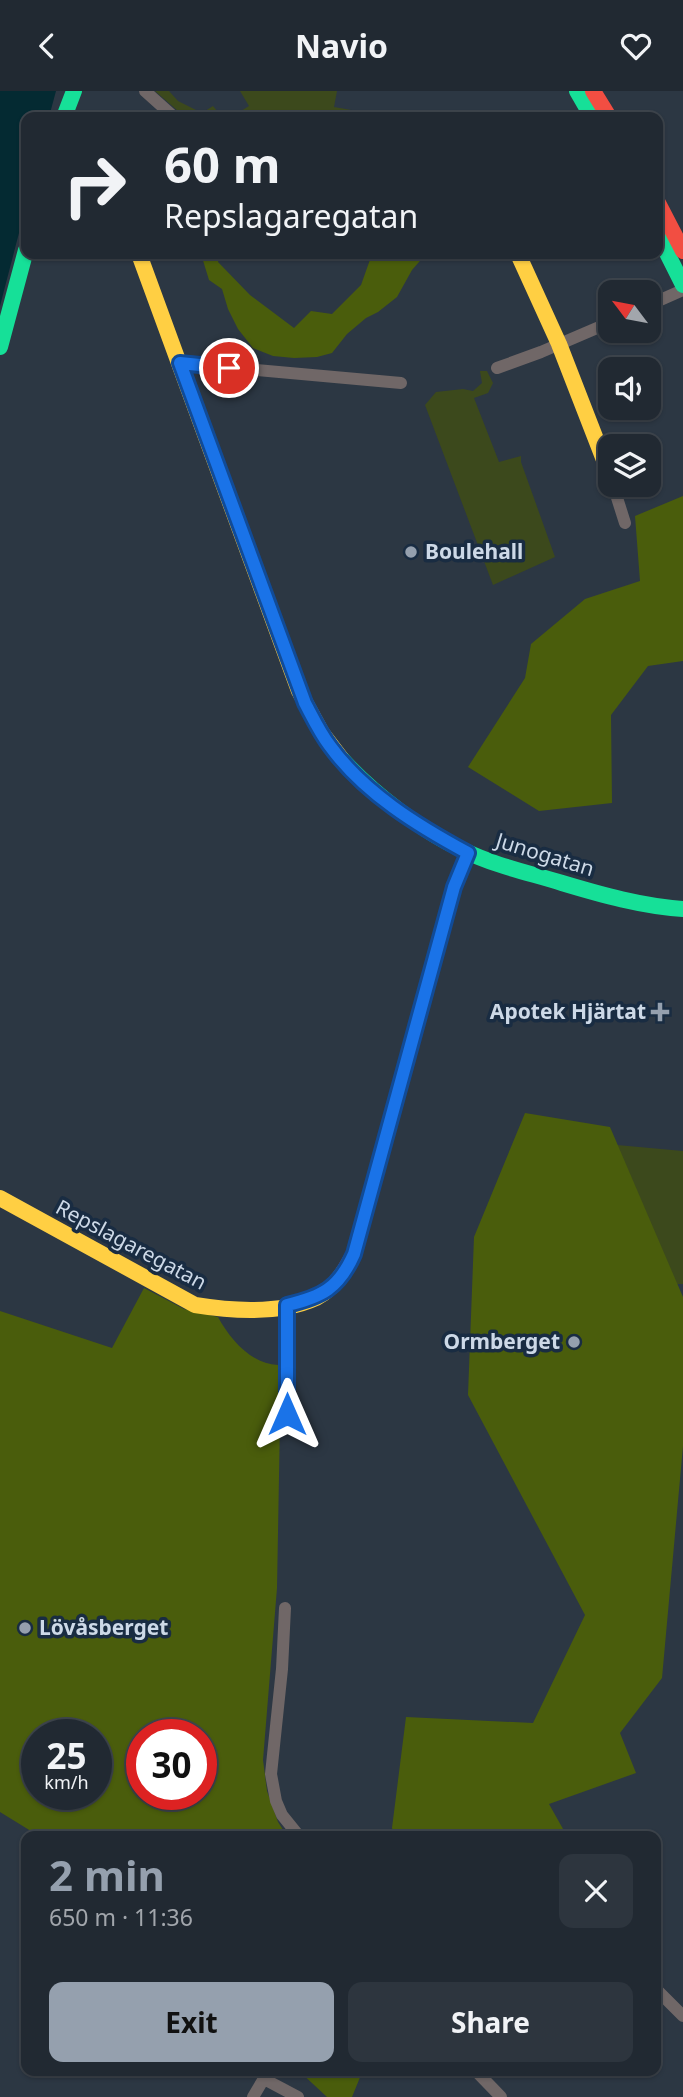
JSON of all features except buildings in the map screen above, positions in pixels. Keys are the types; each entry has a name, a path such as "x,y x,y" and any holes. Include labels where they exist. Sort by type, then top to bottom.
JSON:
{"street":[{"path":"66,112 74,91"},
{"path":"145,91 168,112"},
{"path":"577,91 589,112"},
{"path":"593,91 606,112"},
{"path":"663,212 683,251"},
{"path":"662,298 683,287 663,245"},
{"path":"0,347 24,259"},
{"name":"Junogatan","path":"141,259 299,691 321,732 341,759 365,784 409,818 468,853 496,864 619,900 683,909"},
{"path":"520,259 559,344 598,444"},
{"path":"497,368 598,328"},
{"path":"180,363 401,383"},
{"path":"617,497 625,523"},
{"name":"Repslagaregatan","path":"0,1198 195,1305 235,1309 287,1305 313,1299 328,1289 347,1268 354,1254 454,887 468,853"},
{"path":"287,1305 287,1414"},
{"path":"285,1608 282,1669 271,1774 276,1801 282,1815 295,1831"},
{"path":"661,1994 683,2016"},
{"path":"253,2097 265,2076"},
{"path":"267,2076 298,2097"},
{"path":"481,2076 501,2097"}],"green space":[{"path":"155,91 169,91 178,101 200,112 179,112"},
{"path":"240,91 337,91 334,107 357,111 239,112 249,106"},
{"path":"213,106 218,112 204,112"},
{"path":"203,259 219,259 218,262 250,295 294,328 311,311 332,314 361,285 370,259 422,259 397,297 347,334 332,353 317,357 273,356 253,348 238,329 222,289 209,280"},
{"path":"480,371 487,371 493,383 488,393 474,398 499,462 521,456 555,557 493,585 425,405 436,392 463,389 473,391 482,383"},
{"path":"683,496 683,661 648,666 611,715 612,803 539,811 468,767 525,678 531,644 585,599 640,581 635,516"},
{"path":"525,1113 610,1127 683,1297 683,1446 662,1678 620,1733 636,1773 549,1804 564,1831 393,1831 392,1828 406,1717 533,1723 585,1615 468,1395 474,1237"},
{"path":"617,1145 683,1151 683,1284 677,1284"},
{"path":"144,1288 184,1309 218,1317 242,1349 268,1364 278,1365 280,1421 277,1588 263,1760 267,1791 284,1831 31,1831 0,1812 0,1311 112,1348"},
{"path":"304,2076 361,2076 352,2097 327,2097"}],"shaded area":[{"path":"0,91 56,91 50,112 21,112 21,225 0,306"}],"traffic: fast":[{"path":"66,112 74,91"},
{"path":"577,91 589,112"},
{"path":"663,245 683,285"},
{"path":"0,347 24,259"},
{"path":"341,758 382,797 415,822 432,834 477,856 607,896 683,909"}],"traffic: slow":[{"path":"141,259 299,691 322,733 341,758"},
{"path":"520,259 559,344 598,444"},
{"path":"0,1198 195,1305 240,1310 288,1307 320,1296 344,1271"}],"traffic: jam":[{"path":"593,91 606,112"},
{"path":"663,213 683,251"},
{"path":"344,1271 354,1254 454,887 468,853"}],"place":[{"name":"Boulehall","path":"411,552"},
{"name":"Apotek Hjärtat","path":"660,1012"},
{"name":"Ormberget","path":"574,1342"},
{"name":"Lövåsberget","path":"25,1628"}],"route":[{"path":"229,368 180,363 299,691 330,746 352,773 409,818 468,853 457,876 354,1254 347,1268 328,1289 313,1299 287,1305 287,1414"}]}
